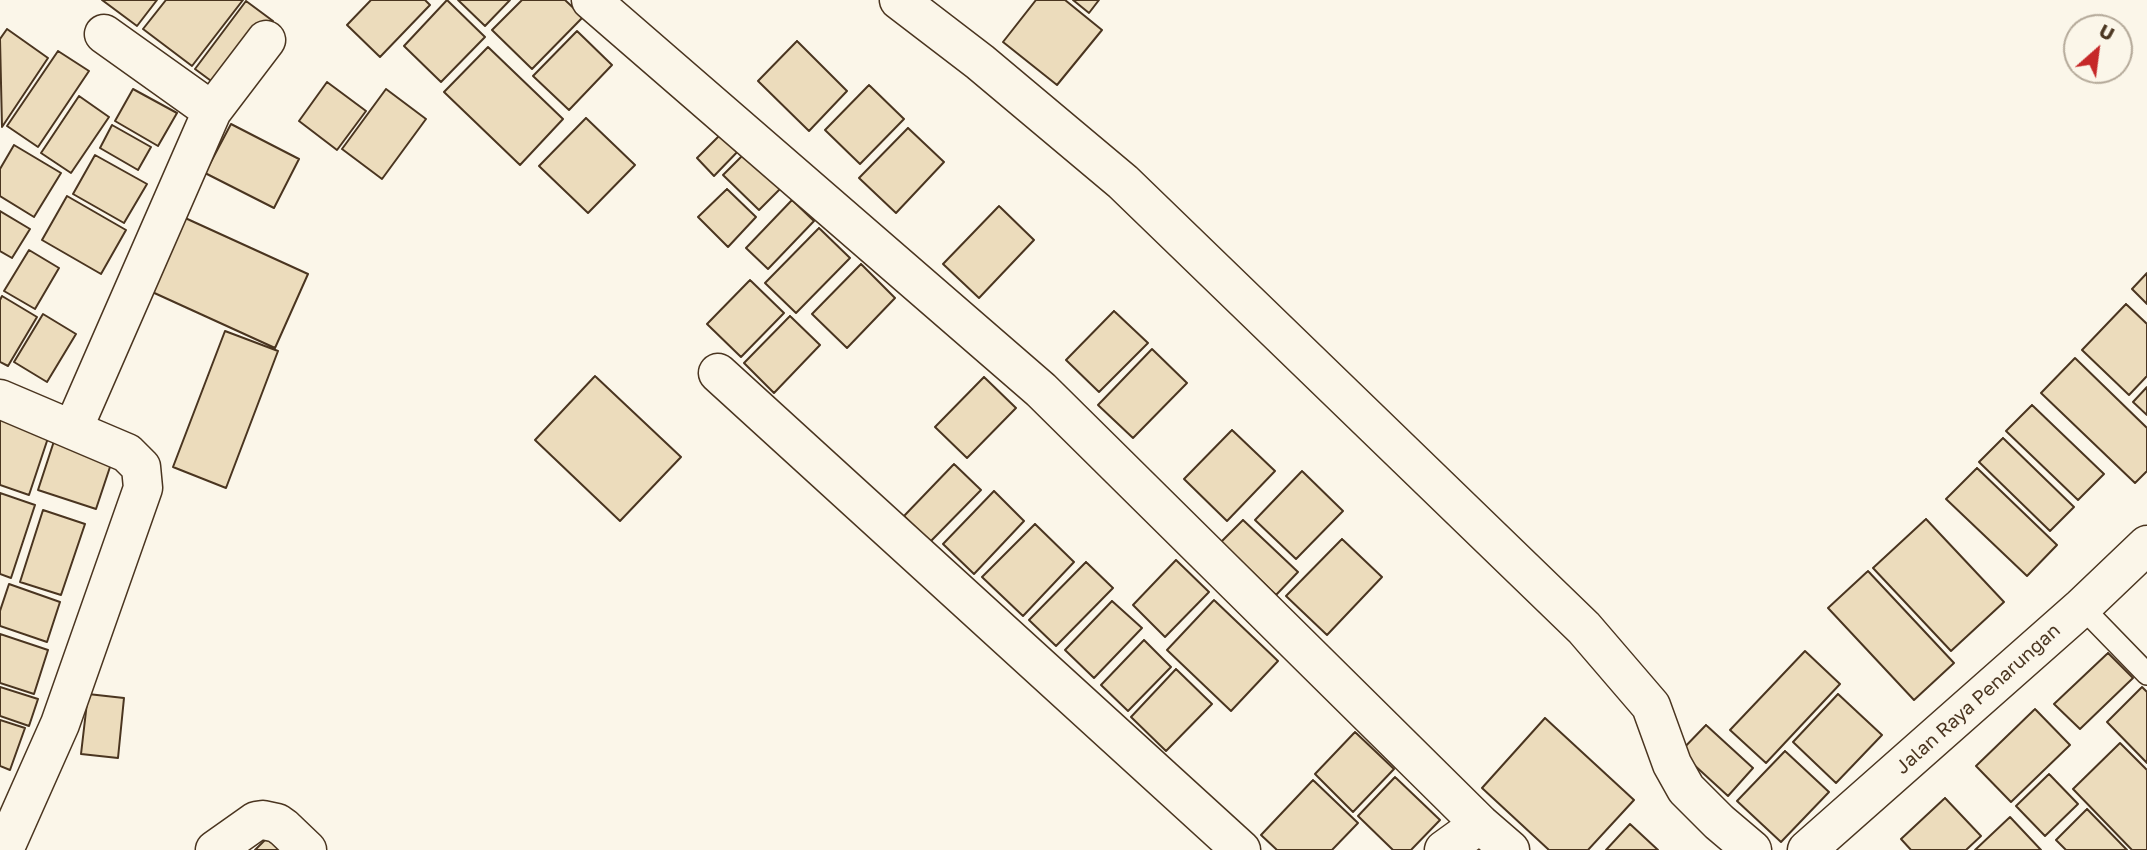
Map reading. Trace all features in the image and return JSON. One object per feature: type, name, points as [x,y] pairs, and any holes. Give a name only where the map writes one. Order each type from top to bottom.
[{"type":"street","points":[[591,0],[1041,390],[1480,824],[1510,850]]},
{"type":"street","points":[[899,0],[980,62],[1123,182],[1584,628],[1651,706],[1672,764],[1686,789],[1752,850]]},
{"type":"street","points":[[104,34],[212,111]]},
{"type":"street","points":[[72,429],[212,111],[265,40]]},
{"type":"street","points":[[718,373],[1241,850]]},
{"type":"street","points":[[0,399],[127,453],[141,467],[143,488],[60,724],[4,850]]},
{"type":"street","name":"Jalan Raya Penarungan","points":[[1807,850],[2082,607],[2147,545]]},
{"type":"street","points":[[215,850],[256,821],[263,820],[277,823],[307,850]]},
{"type":"street","points":[[1444,850],[1480,824]]},
{"type":"lane","points":[[2082,607],[2147,674]]},
{"type":"building","points":[[102,0],[157,0],[137,26]]},
{"type":"building","points":[[166,0],[243,0],[192,66],[143,29]]},
{"type":"building","points":[[371,0],[425,0],[430,5],[380,57],[347,25]]},
{"type":"building","points":[[447,0],[485,37],[441,82],[404,46]]},
{"type":"building","points":[[458,0],[510,0],[485,26]]},
{"type":"building","points":[[522,0],[565,0],[583,17],[532,69],[492,30]]},
{"type":"building","points":[[1036,0],[1065,0],[1102,30],[1057,85],[1003,42]]},
{"type":"building","points":[[1073,0],[1099,0],[1089,13]]},
{"type":"building","points":[[246,1],[273,21],[222,89],[195,69]]},
{"type":"building","points":[[7,29],[48,58],[2,127],[0,39]]},
{"type":"building","points":[[577,31],[612,65],[569,110],[533,76]]},
{"type":"building","points":[[797,41],[847,91],[809,131],[758,81]]},
{"type":"building","points":[[488,47],[563,119],[520,165],[444,92]]},
{"type":"building","points":[[58,51],[89,71],[38,147],[7,126]]},
{"type":"building","points":[[327,82],[366,111],[337,150],[299,121]]},
{"type":"building","points":[[869,85],[904,119],[860,164],[825,130]]},
{"type":"building","points":[[133,89],[177,113],[158,146],[115,121]]},
{"type":"building","points":[[386,89],[426,119],[382,179],[342,149]]},
{"type":"building","points":[[79,96],[109,117],[71,173],[41,153]]},
{"type":"building","points":[[586,118],[635,165],[588,213],[539,166]]},
{"type":"building","points":[[231,124],[299,159],[274,208],[205,173]]},
{"type":"building","points":[[112,125],[151,147],[138,170],[100,148]]},
{"type":"building","points":[[908,128],[944,162],[896,213],[859,178]]},
{"type":"building","points":[[725,130],[742,147],[714,176],[697,158]]},
{"type":"building","points":[[14,145],[61,173],[34,217],[0,196],[0,169]]},
{"type":"building","points":[[747,151],[783,186],[759,210],[723,175]]},
{"type":"building","points":[[95,155],[147,184],[124,223],[73,194]]},
{"type":"building","points":[[727,189],[756,217],[728,247],[698,217]]},
{"type":"building","points":[[67,196],[126,230],[101,274],[42,240]]},
{"type":"building","points":[[792,200],[814,221],[768,269],[746,248]]},
{"type":"building","points":[[999,206],[1034,240],[979,298],[943,264]]},
{"type":"building","points":[[0,211],[30,229],[12,258],[0,251]]},
{"type":"building","points":[[172,212],[308,274],[275,348],[139,286]]},
{"type":"building","points":[[819,228],[850,258],[796,313],[765,283]]},
{"type":"building","points":[[29,250],[59,268],[35,309],[4,291]]},
{"type":"building","points":[[861,264],[895,298],[847,348],[812,314]]},
{"type":"building","points":[[2147,273],[2147,304],[2132,289]]},
{"type":"building","points":[[750,280],[784,313],[741,357],[707,324]]},
{"type":"building","points":[[2,296],[37,317],[8,366],[0,362]]},
{"type":"building","points":[[2126,304],[2147,324],[2147,376],[2129,395],[2082,350]]},
{"type":"building","points":[[1114,311],[1148,343],[1099,392],[1066,360]]},
{"type":"building","points":[[43,314],[76,334],[47,382],[14,362]]},
{"type":"building","points":[[790,316],[820,345],[774,393],[744,363]]},
{"type":"building","points":[[225,331],[278,351],[226,488],[173,467]]},
{"type":"building","points":[[1152,349],[1187,383],[1133,438],[1098,405]]},
{"type":"building","points":[[2075,358],[2147,428],[2147,471],[2135,483],[2041,393]]},
{"type":"building","points":[[595,376],[681,457],[620,521],[535,440]]},
{"type":"building","points":[[984,377],[1016,408],[967,458],[935,427]]},
{"type":"building","points":[[2147,387],[2147,415],[2133,402]]},
{"type":"building","points":[[2032,405],[2104,474],[2078,500],[2006,431]]},
{"type":"building","points":[[0,418],[50,432],[29,495],[0,485]]},
{"type":"building","points":[[1232,430],[1275,471],[1227,521],[1184,479]]},
{"type":"building","points":[[56,435],[114,455],[96,509],[38,490]]},
{"type":"building","points":[[2003,438],[2074,507],[2050,531],[1979,462]]},
{"type":"building","points":[[954,464],[981,490],[930,542],[904,516]]},
{"type":"building","points":[[1977,468],[2057,545],[2027,576],[1946,499]]},
{"type":"building","points":[[1302,471],[1343,511],[1296,559],[1255,520]]},
{"type":"building","points":[[994,491],[1024,521],[974,574],[943,544]]},
{"type":"building","points":[[0,493],[35,505],[11,578],[0,574]]},
{"type":"building","points":[[43,510],[85,524],[61,595],[20,582]]},
{"type":"building","points":[[1926,519],[2004,602],[1951,651],[1873,568]]},
{"type":"building","points":[[1243,520],[1298,572],[1276,595],[1221,542]]},
{"type":"building","points":[[1035,524],[1074,562],[1023,616],[982,577]]},
{"type":"building","points":[[1342,539],[1382,577],[1327,635],[1286,596]]},
{"type":"building","points":[[1176,560],[1209,592],[1165,637],[1133,605]]},
{"type":"building","points":[[1086,562],[1113,588],[1056,646],[1029,620]]},
{"type":"building","points":[[1868,571],[1954,663],[1914,700],[1828,608]]},
{"type":"building","points":[[9,584],[60,602],[47,642],[0,626],[0,611]]},
{"type":"building","points":[[1214,600],[1278,661],[1231,711],[1167,650]]},
{"type":"building","points":[[1112,601],[1142,628],[1094,678],[1065,650]]},
{"type":"building","points":[[0,634],[48,650],[34,694],[0,683]]},
{"type":"building","points":[[1144,640],[1171,667],[1128,711],[1101,685]]},
{"type":"building","points":[[1805,651],[1840,684],[1766,763],[1730,730]]},
{"type":"building","points":[[2108,653],[2133,678],[2080,729],[2054,704]]},
{"type":"building","points":[[1176,669],[1212,704],[1166,751],[1131,717]]},
{"type":"building","points":[[0,687],[38,699],[29,726],[0,716]]},
{"type":"building","points":[[2142,687],[2147,692],[2147,763],[2107,722]]},
{"type":"building","points":[[88,694],[124,698],[118,758],[81,754]]},
{"type":"building","points":[[1838,694],[1882,735],[1836,783],[1793,742]]},
{"type":"building","points":[[2035,709],[2070,745],[2011,802],[1976,766]]},
{"type":"building","points":[[1545,718],[1634,800],[1588,850],[1549,850],[1482,788]]},
{"type":"building","points":[[0,720],[25,728],[10,770],[0,766]]},
{"type":"building","points":[[1706,725],[1753,768],[1728,796],[1680,752]]},
{"type":"building","points":[[1355,732],[1394,769],[1353,812],[1315,774]]},
{"type":"building","points":[[2120,743],[2147,770],[2147,850],[2132,850],[2073,789]]},
{"type":"building","points":[[1785,751],[1829,792],[1781,842],[1737,801]]},
{"type":"building","points":[[2049,774],[2078,804],[2045,836],[2016,806]]},
{"type":"building","points":[[1395,777],[1440,820],[1411,850],[1393,850],[1358,816]]},
{"type":"building","points":[[1313,780],[1358,823],[1332,850],[1277,850],[1261,835]]},
{"type":"building","points":[[1945,798],[1981,836],[1966,850],[1911,850],[1901,839]]},
{"type":"building","points":[[2087,809],[2127,850],[2066,850],[2056,840]]},
{"type":"building","points":[[2010,817],[2041,850],[1975,850]]},
{"type":"building","points":[[1630,824],[1658,850],[1606,850]]},
{"type":"building","points":[[269,836],[284,850],[255,850]]}]
